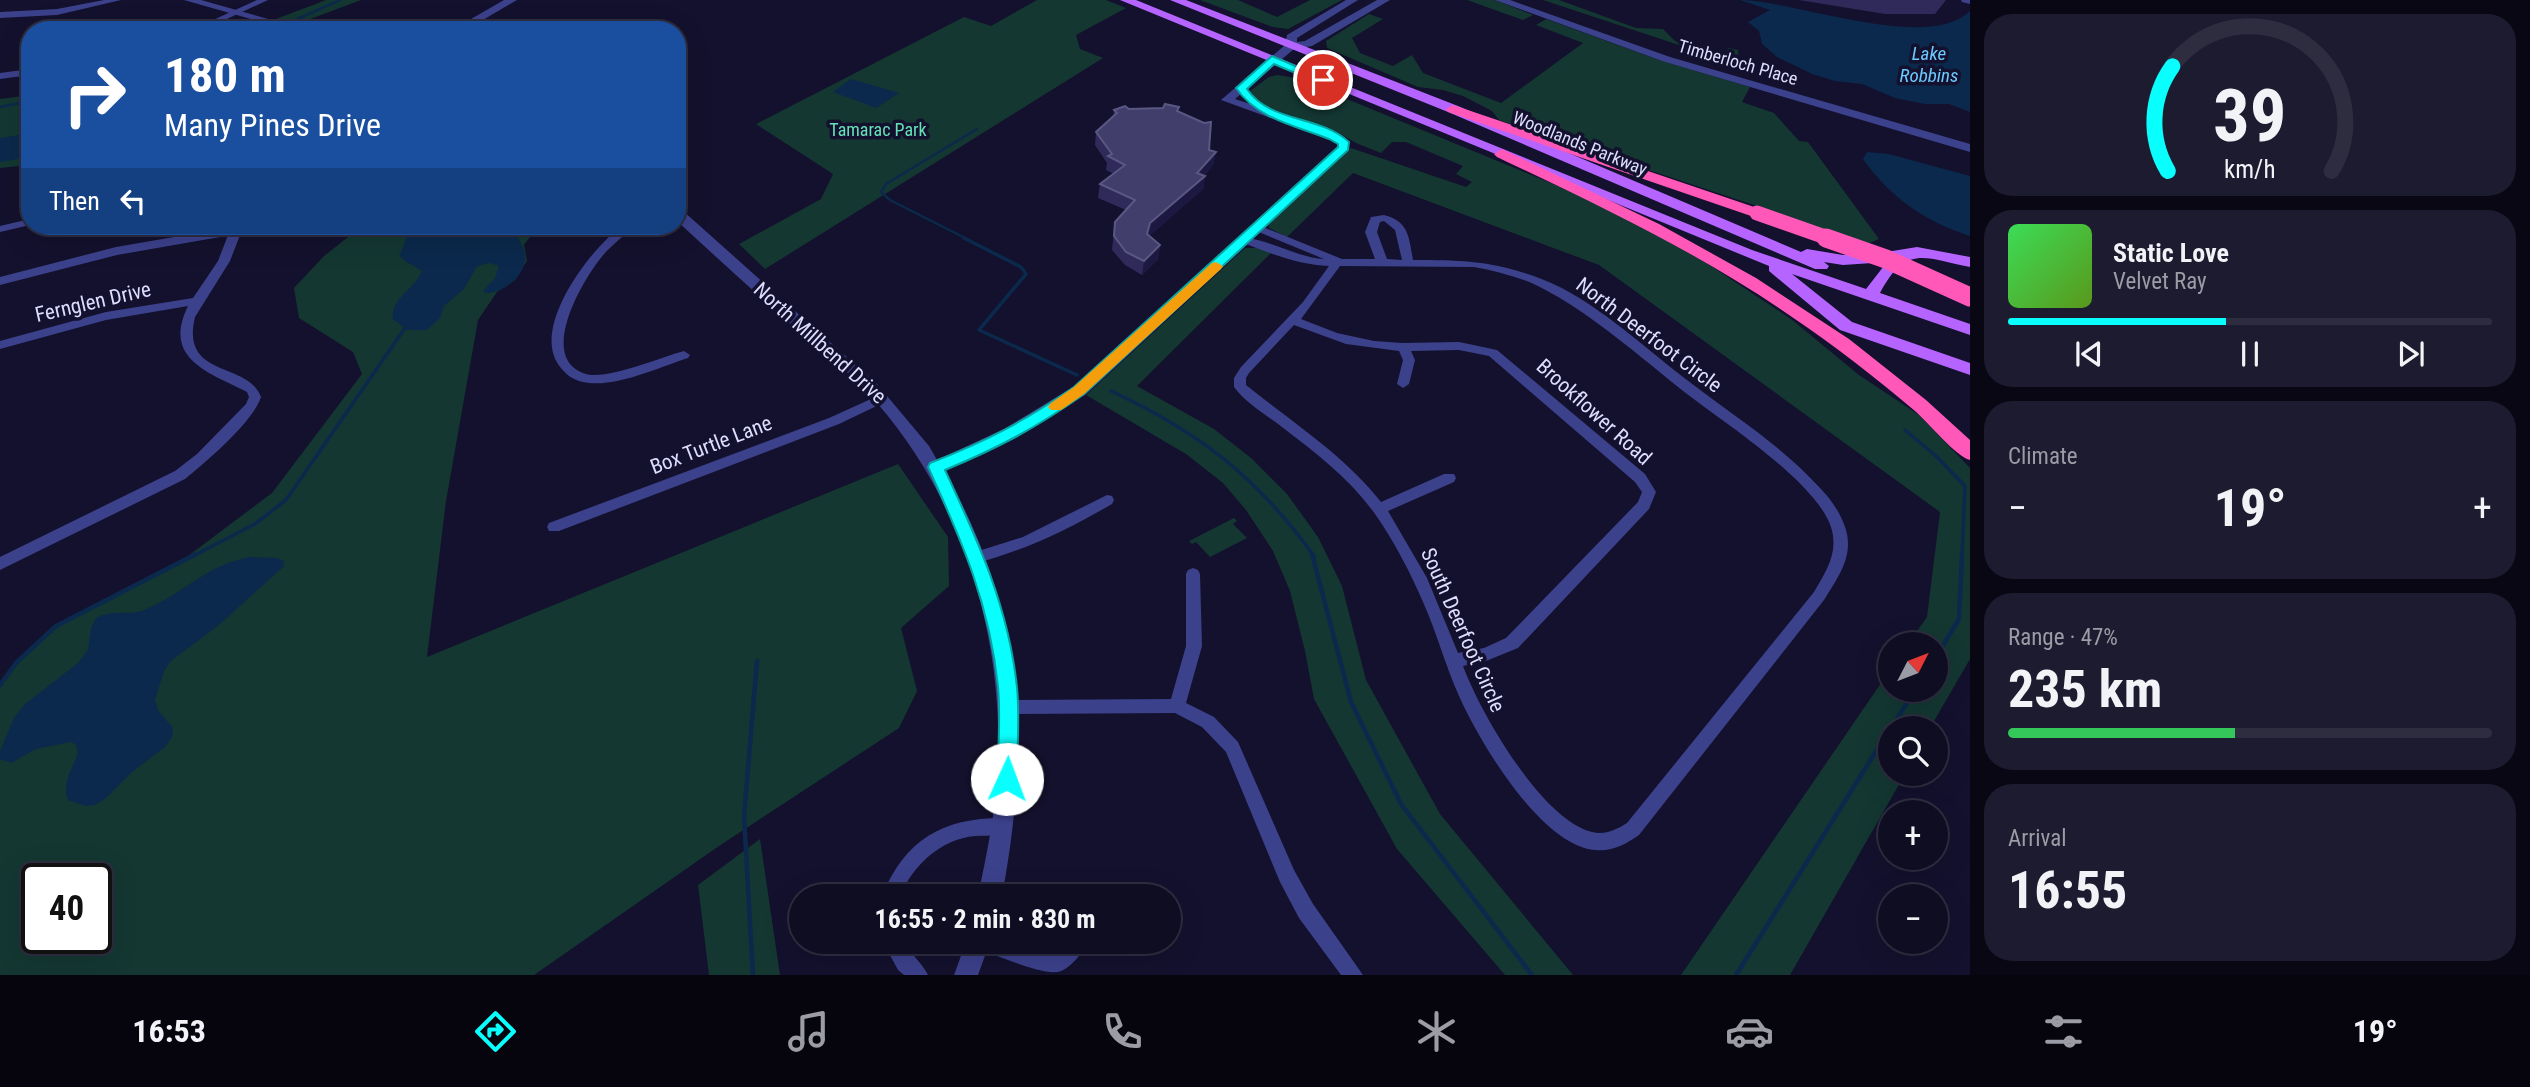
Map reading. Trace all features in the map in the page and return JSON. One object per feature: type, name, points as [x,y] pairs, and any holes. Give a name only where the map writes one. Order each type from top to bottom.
[{"type":"highway","points":[[1453,109],[1875,255],[1970,297]]},
{"type":"highway","points":[[1502,154],[1660,229],[1801,312],[1909,396],[1970,453]]},
{"type":"main road","name":"Woodlands Parkway","points":[[1126,0],[1192,27],[1282,53]]},
{"type":"main road","name":"Woodlands Parkway","points":[[1175,0],[1234,23],[1282,53],[1502,154],[1747,253],[1873,290]]},
{"type":"main road","points":[[1234,23],[1267,31],[1300,31]]},
{"type":"main road","points":[[1318,38],[1317,44],[1323,51],[1356,71]]},
{"type":"main road","points":[[1282,53],[1356,71]]},
{"type":"main road","name":"Woodlands Parkway","points":[[1356,71],[1453,109],[1775,245],[1873,290]]},
{"type":"main road","points":[[1775,245],[1843,260],[1929,253],[1970,262]]},
{"type":"main road","points":[[1747,253],[1805,290],[1846,326],[1970,369]]},
{"type":"main road","points":[[1873,290],[1901,256]]},
{"type":"main road","points":[[1846,326],[1836,304],[1848,296],[1873,290],[1894,292],[1970,319]]},
{"type":"main road","points":[[1873,290],[1970,330]]},
{"type":"street","points":[[0,15],[57,12],[117,0]]},
{"type":"street","points":[[189,0],[268,21]]},
{"type":"street","points":[[218,21],[264,0]]},
{"type":"street","points":[[475,21],[509,4],[527,0]]},
{"type":"street","points":[[936,467],[994,444],[1079,391],[1345,145],[1333,136],[1227,100],[1282,53],[1291,37],[1353,0]]},
{"type":"street","points":[[1282,53],[1308,44],[1385,0]]},
{"type":"street","name":"Timberloch Place","points":[[1500,0],[1970,137]]},
{"type":"street","name":"Timberloch Place","points":[[1526,0],[1666,59],[1970,148]]},
{"type":"street","points":[[485,21],[509,4]]},
{"type":"street","points":[[0,76],[21,73]]},
{"type":"street","points":[[1241,88],[1262,110]]},
{"type":"street","points":[[1382,262],[1371,232],[1375,219],[1383,217],[1398,223],[1408,261]]},
{"type":"street","name":"North Millbend Drive","points":[[686,221],[882,398],[936,467],[977,557],[1001,642],[1008,707],[1007,779],[992,884]]},
{"type":"street","points":[[0,229],[21,224]]},
{"type":"street","name":"North Deerfoot Circle","points":[[1258,228],[1338,261]]},
{"type":"street","points":[[0,281],[106,253],[208,235]]},
{"type":"street","points":[[0,564],[180,475],[202,458],[252,406],[255,397],[252,389],[205,364],[192,352],[188,341],[188,327],[196,301],[225,259],[234,235]]},
{"type":"street","points":[[618,235],[606,245],[579,282],[560,323],[558,355],[571,373],[587,378],[604,377],[684,355]]},
{"type":"street","name":"North Deerfoot Circle","points":[[1245,240],[1317,262],[1452,262],[1498,268],[1542,284],[1584,307],[1762,445]]},
{"type":"street","name":"South Deerfoot Circle","points":[[1338,261],[1320,290],[1245,370],[1240,378],[1240,387],[1316,444],[1379,509],[1432,605],[1452,661],[1474,710],[1532,800],[1566,829],[1591,840],[1613,841],[1633,829],[1819,596],[1835,570],[1840,555],[1840,537],[1835,519],[1810,484],[1762,445]]},
{"type":"street","name":"Fernglen Drive","points":[[0,345],[84,321],[196,301]]},
{"type":"street","name":"Brookflower Road","points":[[1293,320],[1346,340],[1403,347],[1474,346],[1493,353],[1640,478],[1649,492],[1644,505],[1512,643],[1486,654],[1452,661]]},
{"type":"street","points":[[1403,347],[1409,360],[1403,384]]},
{"type":"street","name":"Box Turtle Lane","points":[[554,527],[834,421],[882,398]]},
{"type":"street","points":[[1379,509],[1449,478]]},
{"type":"street","points":[[977,557],[1013,549],[1046,535],[1107,500]]},
{"type":"street","points":[[1177,706],[1194,646],[1193,574]]},
{"type":"street","points":[[1008,707],[1177,706],[1208,722],[1232,747],[1287,877],[1306,911],[1353,975]]},
{"type":"street","points":[[895,884],[911,861],[950,834],[969,828],[1002,827]]},
{"type":"street","points":[[900,954],[918,975]]},
{"type":"street","points":[[966,975],[974,954]]},
{"type":"street","points":[[1022,954],[1057,962],[1066,954]]},
{"type":"green space","points":[[326,0],[361,0],[305,21],[276,19]]},
{"type":"green space","name":"Tamarac Park","points":[[1037,0],[1106,0],[1126,8],[1076,35],[1080,49],[1103,58],[765,269],[739,244],[821,199],[833,174],[756,124],[964,17],[991,26]]},
{"type":"green space","points":[[1200,0],[1238,0],[1277,17],[1310,0],[1342,0],[1288,29],[1273,27]]},
{"type":"green space","points":[[1467,0],[1495,0],[1533,15],[1523,20]]},
{"type":"green space","points":[[1543,0],[1559,0],[1636,28],[1663,29],[1675,41],[1725,55],[1728,48],[1738,50],[1739,60],[1715,57]]},
{"type":"green space","points":[[1369,14],[1383,19],[1352,38],[1360,53],[1393,66],[1412,55],[1423,73],[1501,103],[1583,43],[1536,25],[1546,19],[1656,59],[1750,87],[1742,102],[1774,113],[1799,141],[1808,142],[1879,239],[1865,245],[1775,212],[1499,120],[1492,111],[1463,96],[1418,87],[1327,48],[1326,41]]},
{"type":"green space","points":[[1277,75],[1296,78],[1580,195],[1625,217],[1708,264],[1791,319],[1859,375],[1919,415],[1970,468],[1970,659],[1948,697],[1948,632],[1916,632],[1927,617],[1940,512],[1599,265],[1353,173],[1287,237],[1269,228],[1269,223],[1351,148],[1466,187],[1472,182],[1456,174],[1463,166],[1406,142],[1392,142],[1381,153],[1339,133],[1260,104],[1252,98],[1250,91],[1269,77]]},
{"type":"green space","points":[[21,96],[21,166],[0,168],[0,99]]},
{"type":"green space","points":[[351,235],[531,235],[524,245],[527,261],[515,280],[497,292],[478,320],[446,501],[427,657],[898,464],[948,537],[949,586],[901,628],[917,691],[899,728],[719,846],[534,975],[0,975],[0,685],[16,663],[56,626],[176,565],[272,493],[362,374],[353,352],[299,318],[294,288],[324,256]]},
{"type":"green space","points":[[1245,248],[1260,248],[1271,253],[1137,386],[1214,429],[1251,458],[1287,494],[1318,537],[1342,586],[1366,680],[1440,814],[1573,975],[1505,975],[1397,849],[1314,699],[1290,591],[1273,551],[1246,510],[1223,483],[1186,454],[1086,395]]},
{"type":"green space","points":[[1234,518],[1237,521],[1233,524],[1247,538],[1210,557],[1196,542],[1192,544],[1189,541]]},
{"type":"green space","points":[[1878,688],[1878,702],[1945,702],[1937,716],[1878,716],[1878,786],[1898,786],[1890,800],[1878,800],[1878,821],[1790,975],[1681,975]]},
{"type":"green space","points":[[760,839],[780,975],[709,975],[698,885]]},
{"type":"water","name":"Lake Robbins","points":[[1740,0],[1892,26],[1924,27],[1950,23],[1970,11],[1970,112],[1949,104],[1925,104],[1895,98],[1862,84],[1835,81],[1812,74],[1777,57],[1762,44],[1759,31],[1748,22],[1770,10]]},
{"type":"water","points":[[851,79],[899,93],[876,108],[833,92]]},
{"type":"water","points":[[21,134],[21,158],[0,162],[0,138]]},
{"type":"water","points":[[1867,152],[1889,154],[1970,176],[1970,236],[1923,215],[1897,197],[1863,159]]},
{"type":"water","points":[[408,235],[516,235],[525,252],[522,271],[512,283],[498,291],[484,293],[495,278],[499,266],[490,263],[477,266],[464,289],[444,306],[440,318],[427,330],[407,330],[393,319],[395,306],[422,271],[399,255]]},
{"type":"water","points":[[250,557],[277,558],[284,561],[283,567],[219,625],[172,660],[164,671],[155,700],[158,710],[172,727],[173,735],[165,747],[132,772],[105,799],[95,805],[85,806],[68,800],[67,781],[78,752],[75,744],[70,742],[36,749],[11,763],[0,759],[0,751],[14,718],[25,704],[78,663],[88,650],[91,628],[96,618],[144,610],[220,566]]},
{"type":"building","points":[[1165,104],[1179,107],[1177,111],[1204,123],[1211,122],[1209,150],[1216,152],[1197,173],[1205,176],[1150,223],[1147,234],[1160,245],[1144,261],[1126,252],[1114,236],[1115,222],[1135,200],[1100,184],[1125,165],[1108,156],[1112,154],[1096,132],[1117,113],[1114,110],[1125,106],[1129,109],[1163,108]]},
{"type":"waterway","points":[[293,21],[340,0]]},
{"type":"waterway","points":[[0,107],[21,103]]},
{"type":"waterway","points":[[967,239],[890,200],[881,192],[886,184],[977,129]]},
{"type":"waterway","points":[[964,238],[1021,267],[1026,274],[979,330],[1077,375]]},
{"type":"waterway","points":[[193,556],[255,524],[286,500],[407,325]]},
{"type":"waterway","points":[[1111,391],[1172,423],[1224,459],[1271,503],[1314,556]]},
{"type":"waterway","points":[[1905,430],[1936,456],[1965,486],[1962,556]]},
{"type":"waterway","points":[[0,685],[16,663],[56,626],[196,554]]},
{"type":"waterway","points":[[1312,554],[1351,702],[1401,804],[1532,975]]},
{"type":"waterway","points":[[1948,637],[1959,619],[1962,554]]},
{"type":"waterway","points":[[753,975],[744,816],[757,661]]},
{"type":"waterway","points":[[1899,716],[1907,702]]},
{"type":"waterway","points":[[1736,975],[1878,748]]},
{"type":"slow traffic","points":[[1056,407],[1079,391],[1216,266]]},
{"type":"route","points":[[1007,779],[1008,689],[996,616],[977,557],[936,467],[994,444],[1032,423],[1079,391],[1343,148],[1343,142],[1333,136],[1262,110],[1241,88],[1272,60],[1323,80]]}]
